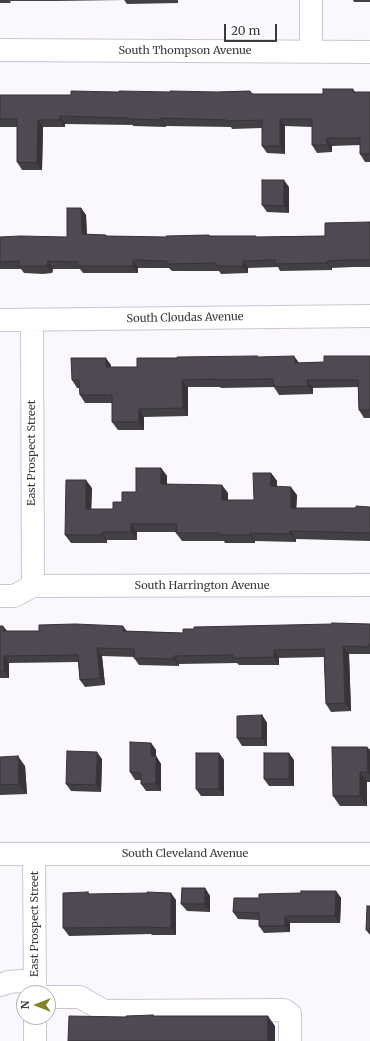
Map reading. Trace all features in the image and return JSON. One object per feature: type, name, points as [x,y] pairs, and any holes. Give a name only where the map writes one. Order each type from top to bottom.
[{"type":"street","points":[[311,0],[311,52]]},
{"type":"street","name":"South Thompson Avenue","points":[[0,50],[370,52]]},
{"type":"street","name":"South Cloudas Avenue","points":[[0,320],[370,316]]},
{"type":"street","name":"East Prospect Street","points":[[32,320],[33,586]]},
{"type":"street","name":"South Harrington Avenue","points":[[33,586],[370,585]]},
{"type":"street","points":[[0,596],[14,596],[33,586]]},
{"type":"street","name":"South Cleveland Avenue","points":[[0,854],[370,854]]},
{"type":"street","name":"East Prospect Street","points":[[34,854],[35,985]]},
{"type":"street","points":[[0,985],[9,982],[17,985]]},
{"type":"street","points":[[0,993],[10,996],[16,995]]},
{"type":"street","points":[[56,994],[80,997],[104,1011],[284,1010],[290,1014],[290,1041]]},
{"type":"street","points":[[35,1025],[35,1041]]},
{"type":"building","points":[[323,89],[353,89],[353,92],[370,92],[370,154],[360,154],[360,138],[327,138],[327,145],[312,145],[312,119],[280,119],[280,146],[262,146],[262,120],[227,121],[161,118],[161,120],[60,116],[60,120],[38,120],[37,163],[17,162],[17,119],[0,119],[0,95],[71,95],[71,91],[250,91],[251,94],[323,94]]},
{"type":"building","points":[[262,180],[284,180],[284,206],[262,205]]},
{"type":"building","points":[[67,208],[81,208],[82,234],[106,236],[325,236],[325,223],[370,222],[370,260],[275,264],[275,260],[243,261],[243,266],[216,266],[216,263],[167,264],[167,261],[133,260],[133,266],[78,266],[78,262],[48,261],[47,266],[19,266],[19,261],[0,262],[0,237],[67,237]]},
{"type":"building","points":[[294,356],[295,363],[324,362],[324,356],[370,356],[370,410],[359,410],[358,380],[307,380],[308,386],[274,387],[273,379],[182,380],[183,408],[139,409],[139,422],[112,422],[112,395],[80,395],[79,380],[72,380],[71,358],[106,358],[106,367],[137,367],[137,358]]},
{"type":"building","points":[[136,468],[161,468],[161,484],[222,485],[222,500],[254,500],[253,473],[271,473],[271,486],[291,487],[291,508],[370,507],[370,533],[290,531],[290,534],[250,533],[250,535],[219,535],[219,533],[176,533],[177,524],[131,524],[131,532],[102,532],[102,535],[65,535],[66,480],[86,480],[86,509],[113,509],[113,502],[122,502],[122,492],[136,492]]},
{"type":"building","points":[[332,623],[370,624],[370,645],[368,645],[368,647],[343,646],[345,703],[326,704],[324,649],[274,650],[274,657],[233,658],[233,655],[174,656],[173,659],[134,658],[134,649],[97,648],[100,678],[80,680],[78,655],[4,656],[4,671],[0,671],[0,626],[3,626],[3,631],[39,631],[39,625],[75,624],[123,626],[123,631],[183,633],[183,629],[194,629],[194,627]]},
{"type":"building","points":[[262,715],[262,738],[237,738],[237,716]]},
{"type":"building","points":[[130,742],[151,743],[151,756],[156,756],[156,784],[141,784],[141,773],[130,772]]},
{"type":"building","points":[[332,747],[367,747],[368,772],[360,772],[360,796],[333,796]]},
{"type":"building","points":[[67,751],[97,752],[96,785],[66,784]]},
{"type":"building","points":[[196,753],[219,753],[219,789],[196,789]]},
{"type":"building","points":[[264,753],[289,753],[289,779],[264,779]]},
{"type":"building","points":[[18,756],[19,784],[0,785],[0,757]]},
{"type":"building","points":[[182,888],[205,888],[205,904],[181,904]]},
{"type":"building","points":[[301,891],[336,891],[335,916],[285,916],[285,926],[259,926],[259,913],[233,912],[234,898],[259,898],[259,894],[301,893]]},
{"type":"building","points":[[88,892],[88,894],[147,892],[171,893],[171,928],[63,928],[63,893]]},
{"type":"building","points":[[367,906],[370,906],[370,930],[366,930]]},
{"type":"building","points":[[153,1015],[268,1016],[268,1041],[68,1041],[69,1016],[126,1017]]}]
